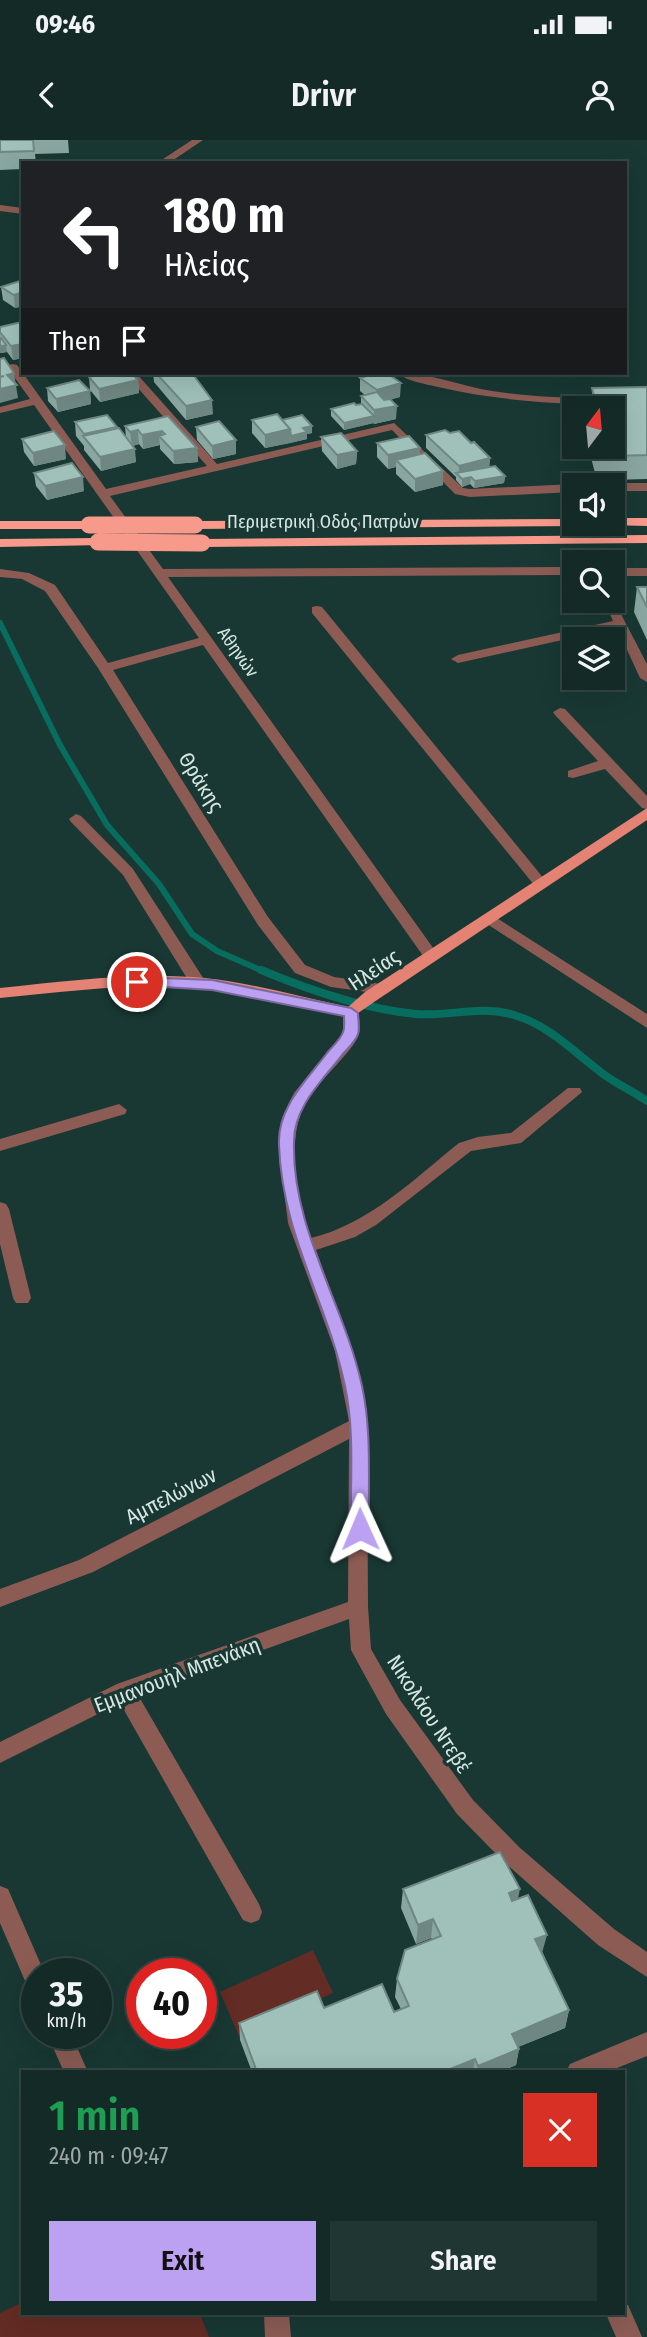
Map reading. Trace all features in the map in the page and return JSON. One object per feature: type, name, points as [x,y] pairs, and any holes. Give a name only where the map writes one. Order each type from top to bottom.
[{"type":"highway","points":[[625,522],[647,522]]},
{"type":"highway","name":"Περιμετρική Οδός Πατρών","points":[[0,525],[562,523]]},
{"type":"highway","name":"Περιμετρική Οδός Πατρών","points":[[0,543],[647,539]]},
{"type":"main road","name":"Ηλείας","points":[[0,993],[137,982],[199,984],[353,1010],[647,813]]},
{"type":"street","points":[[165,161],[198,140]]},
{"type":"street","points":[[0,208],[21,211]]},
{"type":"street","name":"Αθηνών","points":[[0,370],[13,367],[431,956]]},
{"type":"street","points":[[409,375],[433,383],[498,396],[535,400],[647,402]]},
{"type":"street","points":[[133,376],[215,468]]},
{"type":"street","points":[[0,410],[37,401]]},
{"type":"street","points":[[102,494],[394,426],[459,491],[470,493],[562,489]]},
{"type":"street","points":[[625,487],[647,487]]},
{"type":"street","points":[[160,573],[562,572]]},
{"type":"street","points":[[625,572],[647,572]]},
{"type":"street","name":"Θράκης","points":[[0,573],[25,576],[50,588],[105,668],[263,922],[298,967],[312,976],[377,992]]},
{"type":"street","points":[[317,610],[540,883]]},
{"type":"street","points":[[616,613],[647,678]]},
{"type":"street","points":[[458,659],[620,623]]},
{"type":"street","points":[[105,668],[206,640]]},
{"type":"street","points":[[560,712],[647,805]]},
{"type":"street","points":[[573,774],[608,763]]},
{"type":"street","points":[[76,820],[128,872],[199,984]]},
{"type":"street","points":[[489,918],[647,1022]]},
{"type":"street","name":"Νικολάου Ντεβέ","points":[[353,1010],[351,1034],[300,1097],[288,1123],[286,1142],[289,1179],[304,1245],[344,1351],[354,1386],[358,1425],[358,1607],[361,1650],[393,1707],[465,1807],[511,1854],[606,1937],[647,1966]]},
{"type":"street","points":[[304,1245],[320,1244],[358,1229],[465,1147],[515,1139],[574,1092]]},
{"type":"street","points":[[0,1145],[119,1110]]},
{"type":"street","points":[[0,1209],[22,1297]]},
{"type":"street","name":"Αμπελώνων","points":[[0,1598],[86,1566],[358,1425]]},
{"type":"street","name":"Εμμανουήλ Μπενάκη","points":[[0,1753],[124,1691],[358,1607]]},
{"type":"street","points":[[124,1691],[251,1912]]},
{"type":"street","points":[[0,1897],[27,1958]]},
{"type":"street","points":[[583,2070],[647,2044]]},
{"type":"street","points":[[66,2049],[75,2070]]},
{"type":"street","points":[[277,2315],[278,2337]]},
{"type":"street","points":[[619,2315],[629,2337]]},
{"type":"shaded area","points":[[313,1950],[333,1993],[239,2036],[220,1992]]},
{"type":"shaded area","points":[[21,2303],[21,2315],[200,2315],[209,2337],[0,2337],[0,2313]]},
{"type":"building","points":[[0,140],[33,140],[34,151],[0,152]]},
{"type":"building","points":[[21,281],[21,293],[14,295],[1,287]]},
{"type":"building","points":[[21,322],[21,344],[11,346],[0,332],[0,327]]},
{"type":"building","points":[[4,358],[14,373],[7,375],[17,385],[0,389],[0,359]]},
{"type":"building","points":[[133,375],[138,380],[99,389],[89,377]]},
{"type":"building","points":[[158,375],[193,375],[212,400],[186,406]]},
{"type":"building","points":[[390,375],[401,383],[377,390],[360,378]]},
{"type":"building","points":[[79,380],[90,391],[56,399],[47,388]]},
{"type":"building","points":[[647,387],[647,455],[625,456],[625,396],[594,396],[592,388]]},
{"type":"building","points":[[377,392],[384,400],[390,399],[397,406],[374,410],[361,396]]},
{"type":"building","points":[[354,403],[362,404],[374,416],[344,423],[331,409]]},
{"type":"building","points":[[277,414],[290,429],[265,435],[252,420]]},
{"type":"building","points":[[107,415],[117,427],[84,434],[75,422]]},
{"type":"building","points":[[302,415],[312,426],[303,428],[307,432],[291,436],[290,429],[282,420]]},
{"type":"building","points":[[168,416],[197,448],[173,451],[159,436],[165,434],[162,431],[142,435],[138,430],[130,432],[125,426]]},
{"type":"building","points":[[219,421],[236,440],[212,446],[196,427]]},
{"type":"building","points":[[119,428],[135,449],[100,457],[83,436]]},
{"type":"building","points":[[445,430],[450,433],[459,431],[490,458],[459,466],[426,435]]},
{"type":"building","points":[[54,431],[65,445],[33,453],[22,439]]},
{"type":"building","points":[[341,433],[357,451],[337,455],[321,437]]},
{"type":"building","points":[[409,436],[420,448],[388,455],[377,443]]},
{"type":"building","points":[[425,453],[443,471],[415,479],[396,460]]},
{"type":"building","points":[[72,463],[83,477],[45,486],[34,473]]},
{"type":"building","points":[[495,466],[505,476],[475,481],[471,477],[462,479],[456,473]]},
{"type":"building","points":[[637,587],[647,587],[647,607]]},
{"type":"building","points":[[500,1852],[520,1889],[509,1893],[512,1901],[528,1895],[547,1935],[535,1939],[569,2010],[512,2034],[519,2049],[478,2066],[475,2059],[448,2070],[256,2070],[239,2023],[317,1991],[324,2008],[382,1984],[394,2012],[409,2006],[397,1979],[405,1950],[441,1936],[433,1919],[418,1925],[403,1889]]},
{"type":"waterway","points":[[0,623],[60,745],[107,825],[159,884],[192,934],[217,951],[265,972]]},
{"type":"waterway","points":[[261,970],[337,998],[376,1008],[416,1014],[492,1011],[517,1016],[553,1034],[606,1076],[647,1101]]},
{"type":"route","points":[[137,982],[188,982],[227,987],[351,1013],[351,1034],[300,1097],[288,1123],[286,1142],[297,1223],[344,1351],[354,1386],[358,1412],[360,1529]]}]
